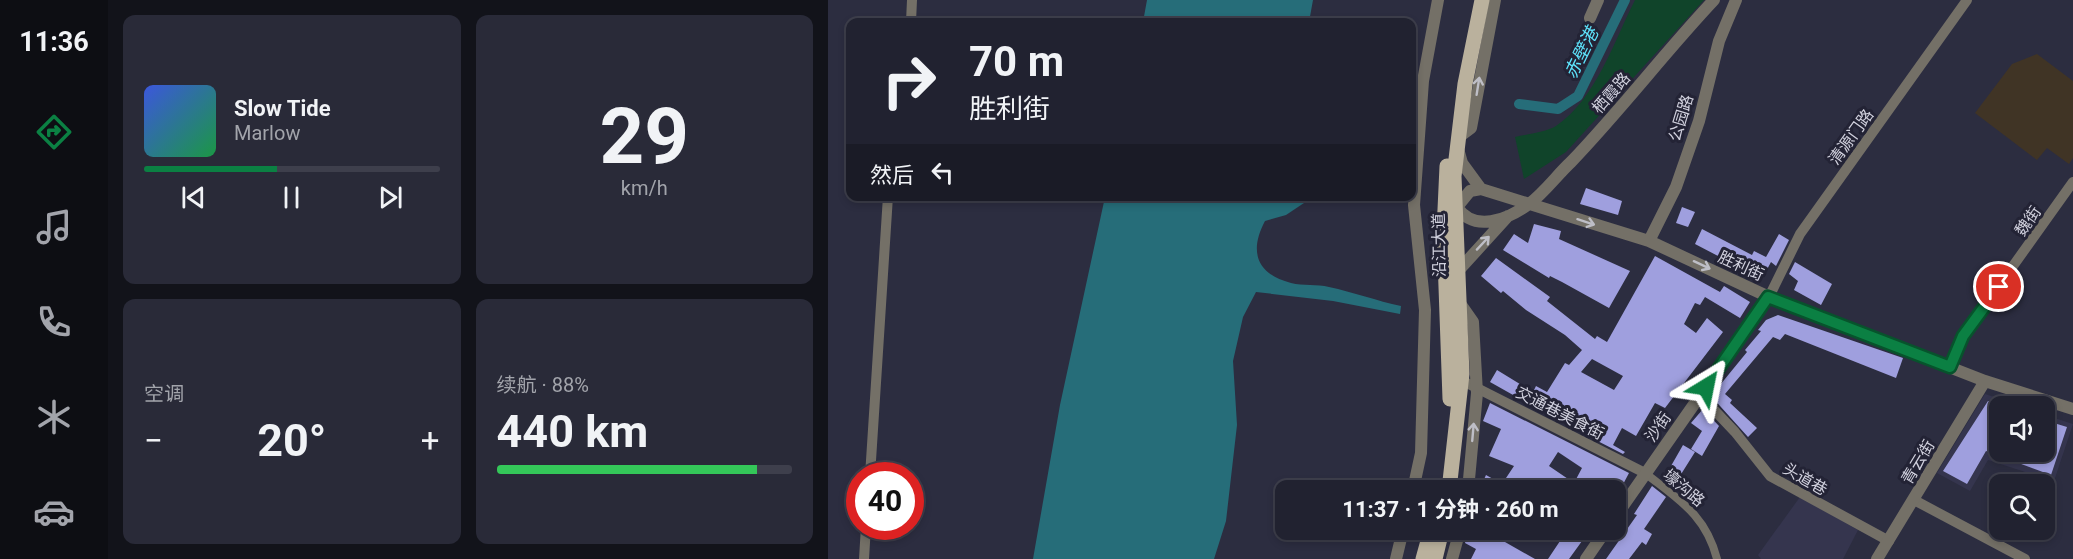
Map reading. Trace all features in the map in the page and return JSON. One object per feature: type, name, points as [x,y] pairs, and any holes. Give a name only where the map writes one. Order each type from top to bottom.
[{"type":"main road","name":"沿江大道","points":[[1441,480],[1447,445],[1451,381],[1444,188],[1456,92],[1473,0]]},
{"type":"main road","name":"沿江大道","points":[[1450,480],[1461,380],[1457,207],[1454,176],[1465,84],[1482,0]]},
{"type":"main road","points":[[1423,559],[1428,540]]},
{"type":"main road","points":[[1435,559],[1440,540]]},
{"type":"street","points":[[911,18],[912,0]]},
{"type":"street","points":[[1416,177],[1423,81],[1438,0]]},
{"type":"street","points":[[1457,207],[1470,191],[1481,189],[1462,163],[1458,141],[1471,128],[1495,0]]},
{"type":"street","points":[[1590,18],[1598,0]]},
{"type":"street","name":"栖霞路","points":[[1508,216],[1530,204],[1598,134],[1714,0]]},
{"type":"street","name":"公园路","points":[[1649,241],[1676,187],[1699,122],[1719,41],[1736,0]]},
{"type":"street","name":"清源门路","points":[[1768,297],[1800,234],[1967,0]]},
{"type":"street","name":"魏街","points":[[1950,367],[1963,336],[2073,182]]},
{"type":"street","points":[[1444,188],[1457,207],[1472,222],[1488,222],[1508,216]]},
{"type":"street","name":"胜利街","points":[[1481,189],[1649,241],[1768,297],[1985,381],[2073,409]]},
{"type":"street","points":[[871,462],[888,201]]},
{"type":"street","points":[[1414,201],[1425,310],[1421,453],[1415,480]]},
{"type":"street","points":[[1458,271],[1508,216]]},
{"type":"street","name":"沙街","points":[[1626,501],[1768,297]]},
{"type":"street","points":[[1459,302],[1473,322],[1477,388],[1469,480]]},
{"type":"street","name":"交通巷美食街","points":[[1461,380],[1645,473]]},
{"type":"street","name":"青云街","points":[[1877,559],[1985,381]]},
{"type":"street","name":"头道巷","points":[[1700,395],[1735,432],[1770,476],[1889,541]]},
{"type":"street","name":"壕沟路","points":[[1645,473],[1696,513],[1713,541],[1717,559]]},
{"type":"street","points":[[1914,500],[2025,559]]},
{"type":"street","points":[[864,559],[865,540]]},
{"type":"street","points":[[1396,559],[1401,540]]},
{"type":"street","points":[[1452,559],[1457,540]]},
{"type":"street","points":[[1586,559],[1599,540]]},
{"type":"shaded area","points":[[1147,0],[1313,0],[1310,18],[1144,18]]},
{"type":"shaded area","points":[[1635,0],[1704,0],[1566,152],[1524,179],[1515,137],[1552,128],[1570,115],[1603,68]]},
{"type":"shaded area","points":[[2037,54],[2073,81],[2073,158],[2069,164],[2047,148],[2037,160],[1975,113],[2012,64]]},
{"type":"shaded area","points":[[1104,201],[1307,201],[1286,215],[1265,221],[1257,242],[1259,260],[1263,267],[1270,274],[1291,283],[1329,287],[1401,306],[1400,314],[1333,301],[1256,292],[1243,317],[1233,361],[1237,425],[1226,521],[1214,559],[1033,559],[1060,405]]},
{"type":"shaded area","points":[[1985,394],[1991,396],[1989,396],[1989,460],[1970,491],[1937,473]]},
{"type":"shaded area","points":[[2055,418],[2073,424],[2055,478],[2055,474],[2032,474],[1994,462],[2055,462]]},
{"type":"shaded area","points":[[1800,497],[1858,530],[1843,559],[1761,559],[1758,555]]},
{"type":"building","points":[[1586,188],[1622,201],[1618,215],[1580,204]]},
{"type":"building","points":[[1682,207],[1695,212],[1688,227],[1676,223]]},
{"type":"building","points":[[1534,224],[1561,231],[1559,239],[1630,271],[1609,308],[1550,276],[1549,278],[1503,250],[1514,234],[1528,243]]},
{"type":"building","points":[[1702,229],[1752,255],[1754,251],[1766,257],[1779,234],[1789,240],[1776,266],[1771,262],[1763,277],[1743,264],[1741,268],[1695,244]]},
{"type":"building","points":[[1655,256],[1720,292],[1724,286],[1750,302],[1740,318],[1705,297],[1700,305],[1695,303],[1684,324],[1696,333],[1707,318],[1723,332],[1665,408],[1655,403],[1636,436],[1622,428],[1613,445],[1625,452],[1623,454],[1582,433],[1587,424],[1561,409],[1556,419],[1490,382],[1497,370],[1533,392],[1536,386],[1547,392],[1565,363],[1569,365],[1582,350],[1565,335],[1526,310],[1503,291],[1501,293],[1481,276],[1496,258],[1550,297],[1547,301],[1595,339],[1597,336],[1607,342]],"holes":[[[1592,359],[1623,376],[1614,390],[1581,372]]]},
{"type":"building","points":[[1795,262],[1832,284],[1821,305],[1794,290],[1798,281],[1789,274]]},
{"type":"building","points":[[1778,315],[1903,358],[1896,378],[1785,334],[1780,340],[1773,337],[1725,394],[1732,400],[1730,403],[1757,428],[1748,437],[1711,396],[1747,352],[1745,350],[1761,331],[1758,330],[1766,320]]},
{"type":"building","points":[[1989,401],[1989,452],[1986,451],[1967,484],[1943,471]]},
{"type":"building","points":[[1490,403],[1629,473],[1625,480],[1576,480],[1582,468],[1558,452],[1549,466],[1570,480],[1505,480],[1514,466],[1489,456],[1501,429],[1483,421]]},
{"type":"building","points":[[1703,409],[1719,426],[1702,456],[1691,449],[1702,431],[1691,423]]},
{"type":"building","points":[[2055,423],[2067,427],[2051,474],[2016,462],[2055,462]]},
{"type":"building","points":[[1683,445],[1695,452],[1673,487],[1663,480]]},
{"type":"building","points":[[1486,475],[1495,480],[1484,480]]},
{"type":"building","points":[[1652,486],[1666,497],[1644,529],[1652,534],[1646,545],[1642,542],[1629,559],[1606,559],[1619,540],[1626,540],[1626,531],[1637,515],[1634,514]]},
{"type":"building","points":[[1466,540],[1502,540],[1535,559],[1471,559],[1476,549],[1465,543]]},
{"type":"building","points":[[1583,540],[1569,559],[1548,559],[1560,541]]},
{"type":"waterway","name":"赤壁港","points":[[1519,104],[1558,109],[1578,96],[1625,0]]},
{"type":"route","points":[[1706,387],[1768,297],[1950,367],[1963,336],[1999,287]]}]
